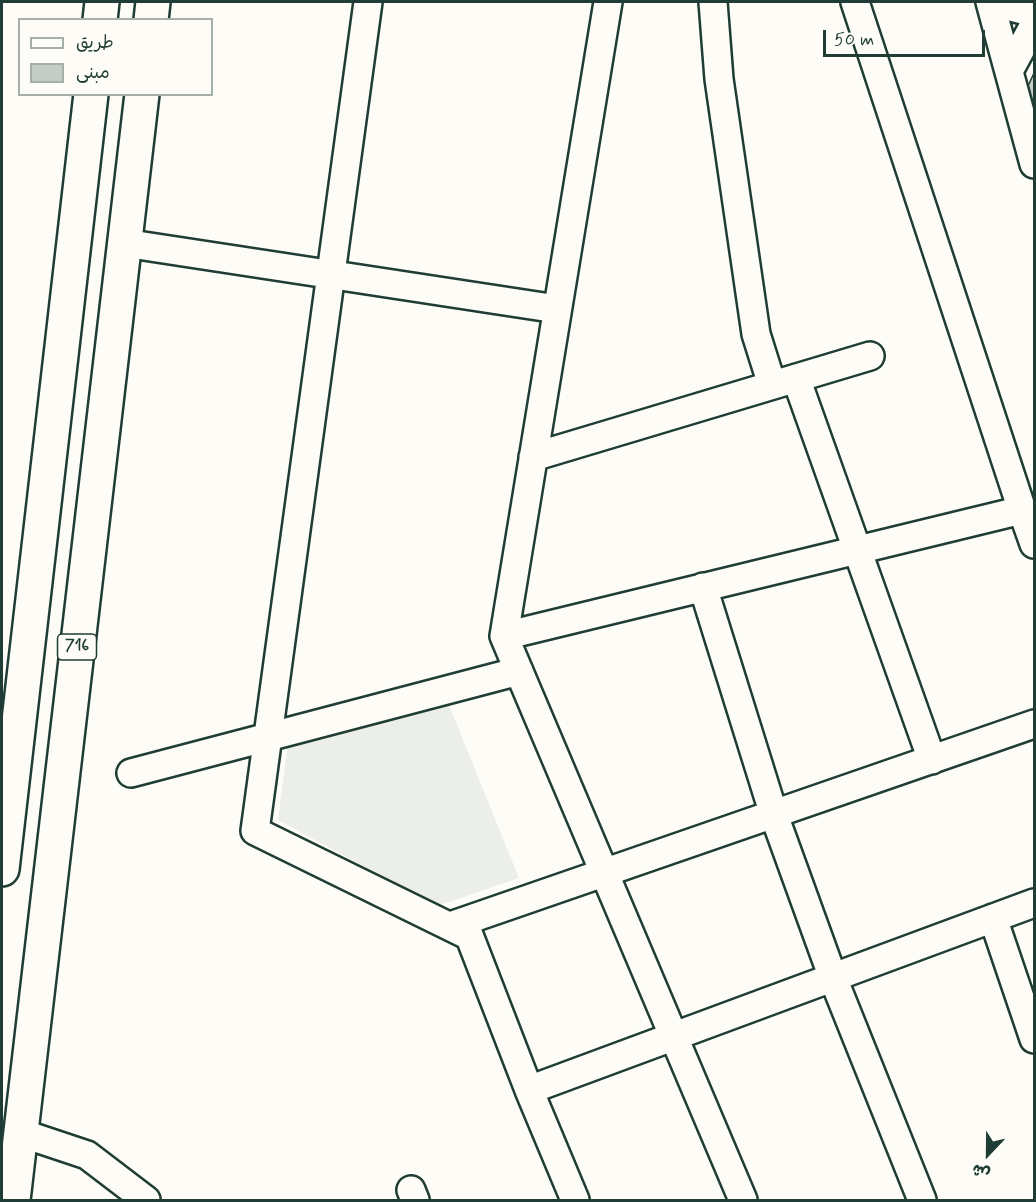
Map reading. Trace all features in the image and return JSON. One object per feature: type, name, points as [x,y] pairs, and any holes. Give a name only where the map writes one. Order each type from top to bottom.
[{"type":"main road","points":[[100,18],[102,2]]},
{"type":"main road","points":[[151,18],[153,2]]},
{"type":"main road","points":[[2,869],[91,96]]},
{"type":"main road","name":"716","points":[[13,1200],[142,96]]},
{"type":"street","points":[[368,2],[255,831],[461,928],[574,1200]]},
{"type":"street","points":[[608,2],[504,636],[743,1200]]},
{"type":"street","points":[[713,2],[719,79],[756,334],[784,382],[857,550],[932,760]]},
{"type":"street","points":[[855,2],[1035,544]]},
{"type":"street","points":[[1035,13],[990,2],[1035,164]]},
{"type":"street","points":[[1009,71],[1035,25]]},
{"type":"street","points":[[124,243],[557,309]]},
{"type":"street","points":[[533,457],[870,356]]},
{"type":"street","points":[[504,636],[1022,510]]},
{"type":"street","points":[[703,587],[774,815],[832,978],[922,1200]]},
{"type":"street","points":[[131,773],[519,672]]},
{"type":"street","points":[[461,928],[604,873],[1035,724]]},
{"type":"street","points":[[529,1090],[1035,903]]},
{"type":"street","points":[[993,918],[1035,1039]]},
{"type":"street","points":[[21,1133],[87,1155],[146,1200]]},
{"type":"shaded area","points":[[449,705],[519,878],[437,906],[278,820],[288,744]]},
{"type":"building","points":[[1034,73],[1034,108],[1028,86]]}]
